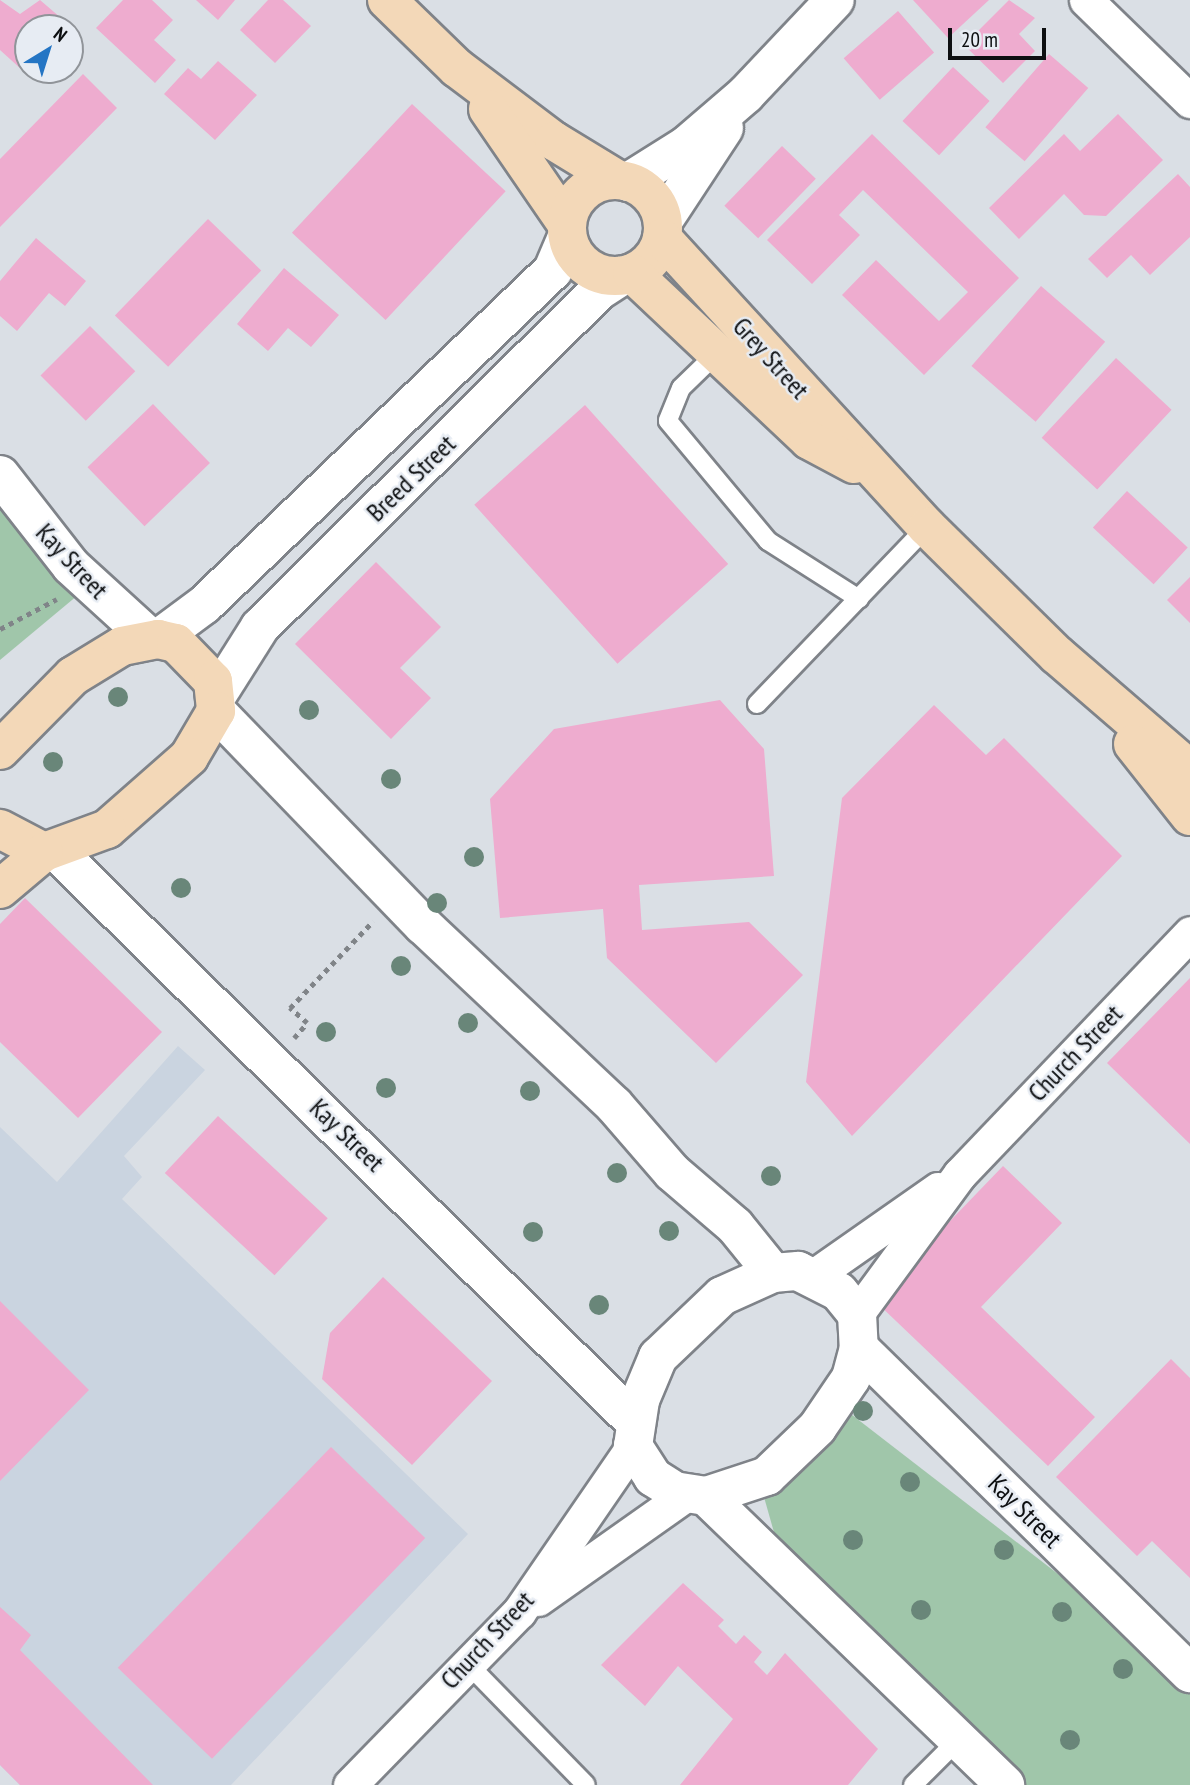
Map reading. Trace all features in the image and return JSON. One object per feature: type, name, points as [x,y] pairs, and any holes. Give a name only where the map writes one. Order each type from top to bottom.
[{"type":"main road","points":[[387,0],[457,68],[554,141],[657,204],[662,229],[646,265],[627,275],[598,273],[578,259],[567,230],[528,160],[457,68]]},
{"type":"main road","points":[[567,230],[590,186],[623,181]]},
{"type":"main road","name":"Grey Street","points":[[662,229],[880,478],[927,527],[1057,655],[1190,770]]},
{"type":"main road","name":"Grey Street","points":[[627,275],[809,440],[880,478]]},
{"type":"main road","points":[[0,750],[74,677],[122,646],[154,639],[193,654],[216,703],[168,782],[107,829],[50,852],[0,890]]},
{"type":"main road","name":"Grey Street","points":[[1057,655],[1190,816]]},
{"type":"main road","points":[[0,829],[50,852]]},
{"type":"street","points":[[623,181],[687,145],[746,94],[835,0]]},
{"type":"street","points":[[1086,0],[1190,101]]},
{"type":"street","points":[[662,229],[746,94]]},
{"type":"street","name":"Breed Street","points":[[154,639],[204,605],[553,270],[567,230]]},
{"type":"street","name":"Breed Street","points":[[216,703],[260,627],[597,292],[627,275]]},
{"type":"street","name":"Kay Street","points":[[0,475],[90,585],[154,639]]},
{"type":"street","points":[[216,703],[396,897],[614,1105],[773,1273]]},
{"type":"street","name":"Kay Street","points":[[50,852],[273,1063],[634,1434]]},
{"type":"street","name":"Church Street","points":[[858,1331],[960,1174],[1190,933]]},
{"type":"street","name":"Church Street","points":[[815,1275],[960,1174]]},
{"type":"street","points":[[519,1612],[697,1495],[767,1476],[817,1428],[851,1378],[858,1331],[815,1275],[773,1273],[722,1296],[672,1338],[658,1357],[634,1434],[653,1477],[697,1495],[1005,1785]]},
{"type":"street","name":"Kay Street","points":[[858,1331],[1190,1673]]},
{"type":"street","name":"Church Street","points":[[350,1785],[519,1612],[634,1434]]},
{"type":"lane","points":[[715,355],[681,388],[668,421],[768,541],[859,599]]},
{"type":"lane","points":[[757,705],[927,527]]},
{"type":"lane","points":[[467,1663],[586,1785]]},
{"type":"lane","points":[[913,1785],[958,1740]]},
{"type":"path","points":[[0,629],[90,585]]},
{"type":"path","points":[[273,1063],[307,1023],[290,1008],[396,897]]},
{"type":"shaded area","points":[[178,1046],[205,1070],[124,1156],[142,1177],[122,1199],[468,1534],[231,1785],[20,1785],[0,1765],[0,1127],[57,1182]]},
{"type":"green space","points":[[0,470],[90,585],[0,660]]},
{"type":"green space","points":[[834,1401],[1190,1676],[1190,1785],[1005,1785],[785,1571],[760,1483]]},
{"type":"building","points":[[0,0],[20,14],[14,14],[14,63],[0,50]]},
{"type":"building","points":[[40,0],[56,14],[20,14]]},
{"type":"building","points":[[123,0],[152,0],[173,20],[154,40],[176,60],[155,83],[96,28]]},
{"type":"building","points":[[196,0],[235,0],[218,20]]},
{"type":"building","points":[[268,0],[283,0],[311,26],[275,63],[240,30]]},
{"type":"building","points":[[913,0],[989,0],[948,38]]},
{"type":"building","points":[[1009,0],[1035,18],[1019,34],[1035,51],[1003,83],[964,45]]},
{"type":"building","points":[[898,11],[934,53],[880,100],[844,58]]},
{"type":"building","points":[[1049,54],[1088,88],[1025,161],[985,127]]},
{"type":"building","points":[[218,61],[257,95],[215,140],[164,94],[188,68],[201,79]]},
{"type":"building","points":[[953,67],[990,101],[939,155],[903,121]]},
{"type":"building","points":[[84,75],[117,108],[0,227],[0,159],[73,84],[84,84]]},
{"type":"building","points":[[412,104],[506,191],[386,320],[292,233]]},
{"type":"building","points":[[1118,114],[1163,160],[1106,216],[1084,215],[1064,194],[1019,239],[989,208],[1064,134],[1080,151]]},
{"type":"building","points":[[872,134],[1019,278],[924,375],[842,295],[876,260],[939,321],[968,292],[863,190],[839,215],[860,235],[812,284],[767,240]]},
{"type":"building","points":[[782,146],[816,179],[758,238],[724,206]]},
{"type":"building","points":[[1178,174],[1190,187],[1190,237],[1150,275],[1131,255],[1107,278],[1088,259]]},
{"type":"building","points":[[208,219],[261,270],[168,367],[115,315]]},
{"type":"building","points":[[36,238],[86,281],[65,306],[49,293],[17,331],[0,316],[0,281]]},
{"type":"building","points":[[284,268],[339,315],[311,347],[288,328],[268,351],[237,324]]},
{"type":"building","points":[[1041,286],[1105,342],[1036,422],[971,366]]},
{"type":"building","points":[[90,326],[135,371],[86,421],[41,375]]},
{"type":"building","points":[[1116,358],[1172,410],[1097,490],[1042,438]]},
{"type":"building","points":[[153,404],[210,463],[145,526],[88,467]]},
{"type":"building","points":[[585,405],[728,564],[617,664],[474,505]]},
{"type":"building","points":[[1127,491],[1188,548],[1154,584],[1093,528]]},
{"type":"building","points":[[376,562],[441,627],[400,668],[431,698],[391,739],[295,644]]},
{"type":"building","points":[[1190,577],[1190,623],[1167,600]]},
{"type":"building","points":[[720,700],[764,749],[774,876],[639,885],[642,930],[749,922],[803,975],[716,1063],[607,958],[603,909],[500,918],[490,799],[554,729]]},
{"type":"building","points":[[934,705],[986,755],[1004,738],[1122,856],[852,1136],[806,1082],[842,798]]},
{"type":"building","points":[[25,898],[162,1032],[78,1118],[0,1042],[0,924]]},
{"type":"building","points":[[1190,978],[1190,1144],[1107,1063]]},
{"type":"building","points":[[218,1116],[328,1218],[275,1275],[165,1173]]},
{"type":"building","points":[[1003,1166],[1062,1223],[981,1307],[1095,1417],[1048,1466],[874,1300]]},
{"type":"building","points":[[383,1277],[492,1381],[412,1465],[322,1379],[330,1333]]},
{"type":"building","points":[[0,1301],[89,1390],[0,1481]]},
{"type":"building","points":[[1171,1359],[1190,1378],[1190,1578],[1152,1541],[1137,1556],[1056,1477]]},
{"type":"building","points":[[331,1447],[425,1538],[212,1759],[118,1668]]},
{"type":"building","points":[[683,1583],[724,1620],[718,1626],[736,1644],[744,1635],[762,1652],[754,1662],[767,1675],[785,1653],[878,1749],[848,1785],[680,1785],[733,1719],[678,1666],[645,1706],[601,1665]]},
{"type":"building","points":[[0,1607],[31,1635],[20,1650],[153,1785],[20,1785],[0,1765]]}]
